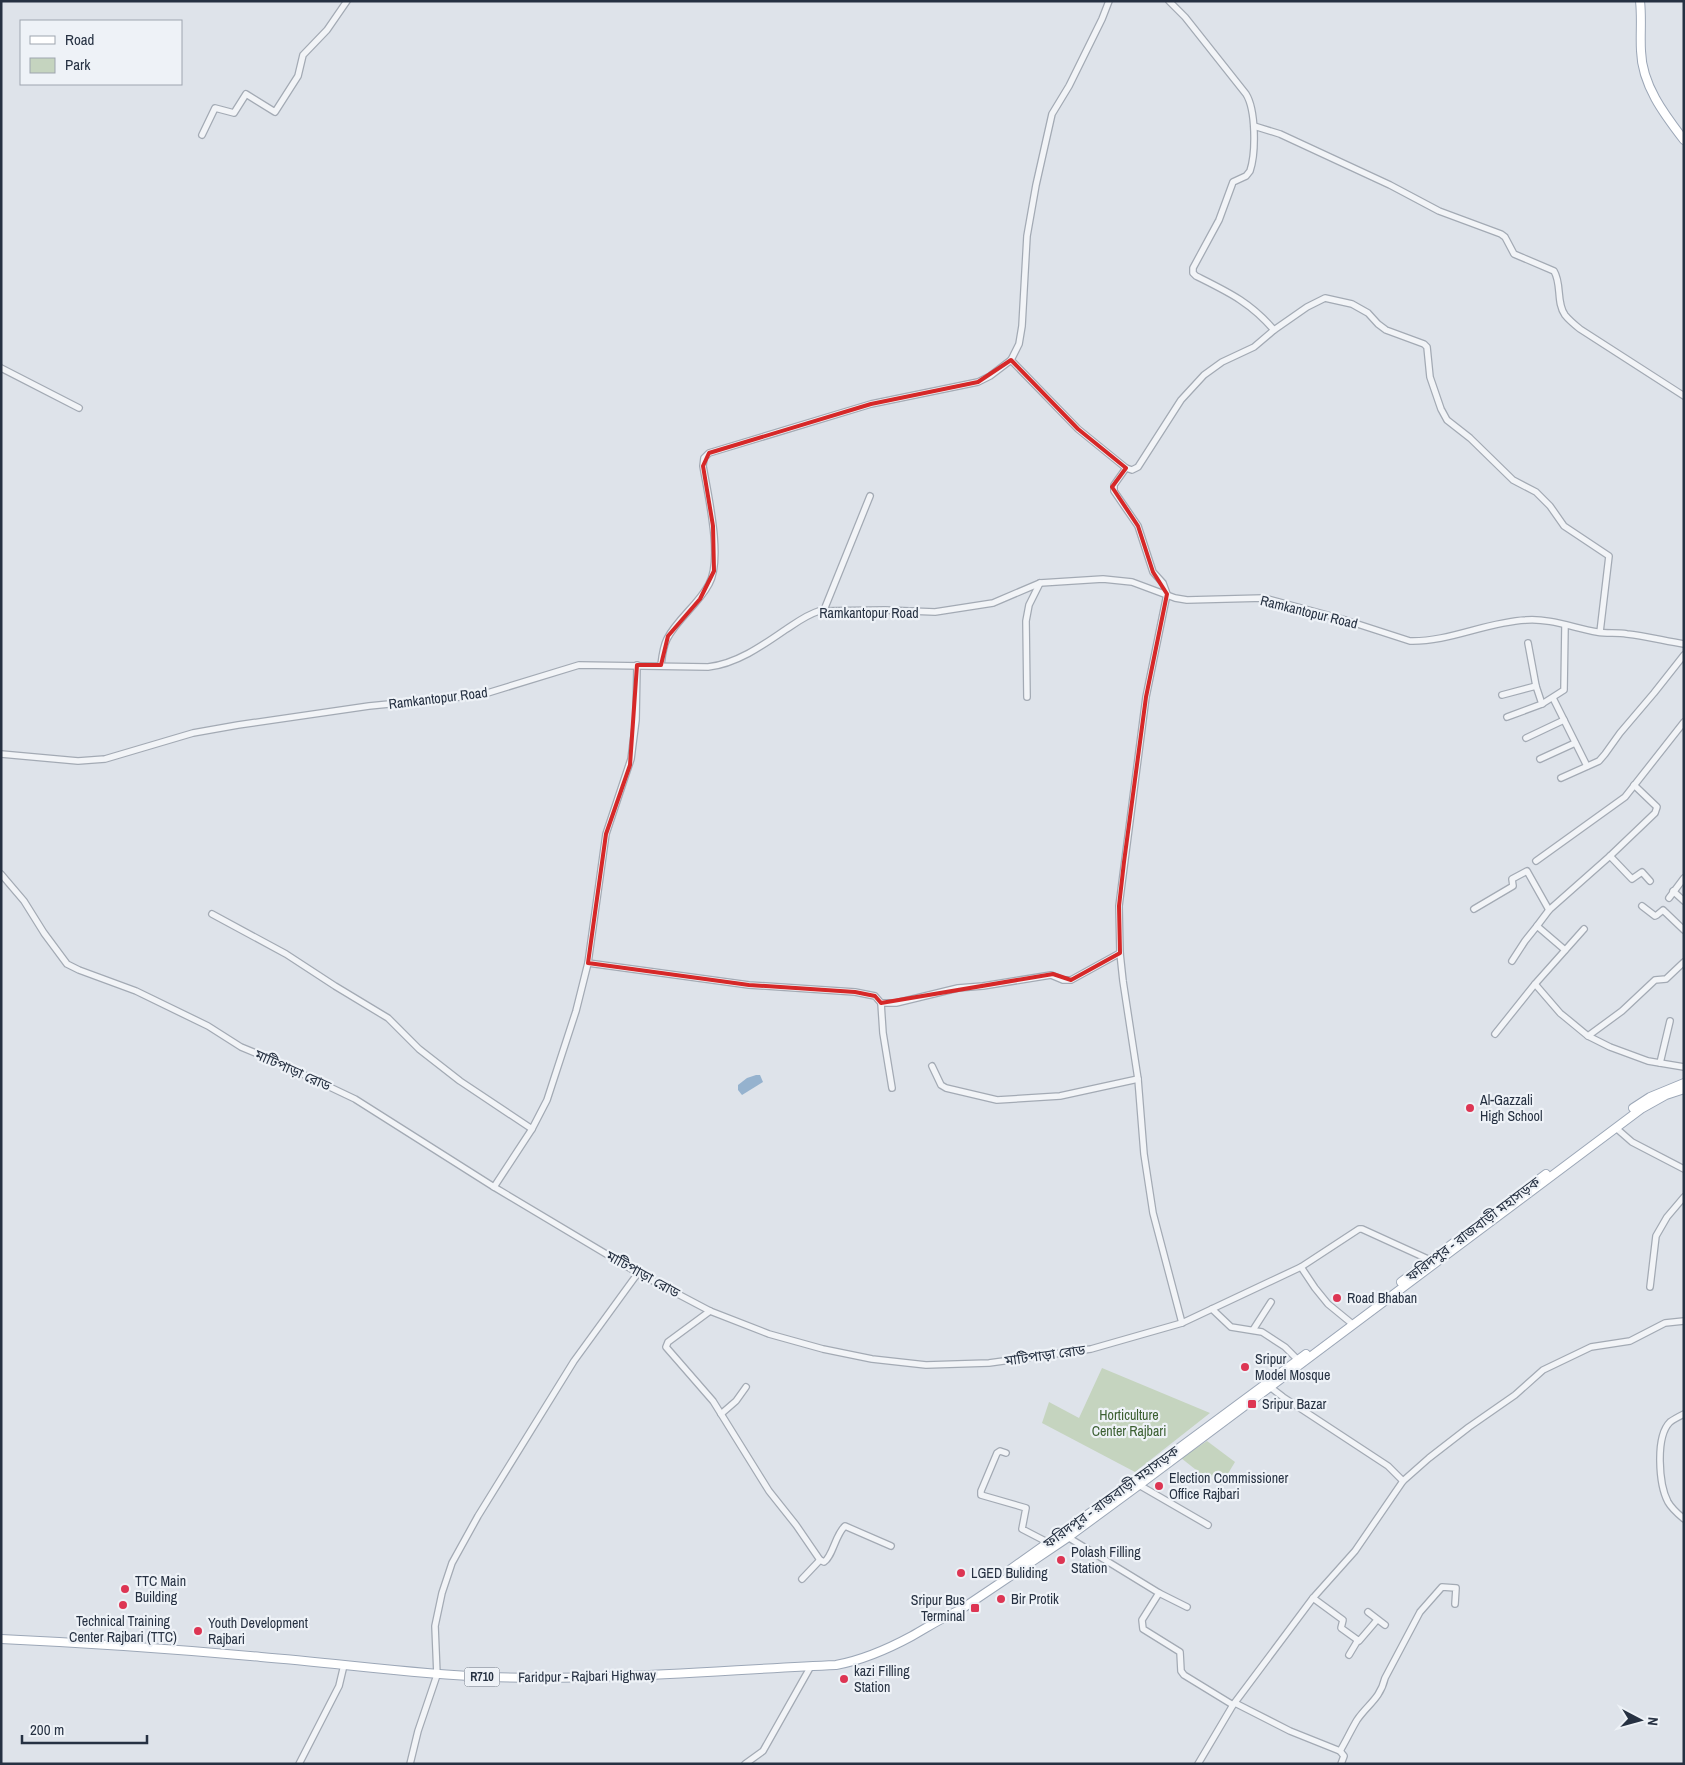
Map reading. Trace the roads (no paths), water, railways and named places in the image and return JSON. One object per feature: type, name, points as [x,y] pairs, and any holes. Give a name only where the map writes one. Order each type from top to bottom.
[{"type":"main road","points":[[1640,1],[1641,53],[1646,78],[1664,113],[1684,140]]},
{"type":"main road","name":"ফরিদপুর - রাজবাড়ী মহাসড়ক","points":[[952,1612],[960,1610],[1065,1535],[1635,1106],[1650,1097],[1684,1083]]},
{"type":"main road","name":"ফরিদপুর - রাজবাড়ী মহাসড়ক","points":[[952,1612],[1048,1543],[1065,1535],[1139,1485],[1616,1128],[1653,1102],[1684,1089]]},
{"type":"main road","name":"Faridpur - Rajbari Highway","points":[[1,1639],[252,1656],[437,1674],[490,1677],[654,1676],[836,1665],[862,1659],[912,1636],[952,1612]]},
{"type":"street","points":[[202,135],[214,108],[234,113],[246,94],[275,112],[298,76],[303,55],[327,30],[347,1]]},
{"type":"street","points":[[661,666],[663,649],[668,636],[700,599],[710,583],[714,572],[713,526],[703,466],[704,458],[709,453],[871,404],[978,382],[990,376],[1015,354],[1020,335],[1027,236],[1052,114],[1069,86],[1109,1]]},
{"type":"street","points":[[1169,1],[1185,17],[1246,94],[1249,99],[1254,126],[1250,171],[1246,176],[1233,182],[1219,220],[1193,268],[1193,272],[1196,276],[1233,294],[1259,313],[1274,330]]},
{"type":"street","points":[[1254,126],[1280,134],[1390,185],[1439,211],[1501,234],[1505,237],[1514,254],[1554,271],[1558,280],[1562,309],[1568,318],[1580,329],[1684,396]]},
{"type":"street","points":[[1010,360],[1078,429],[1126,468],[1132,470],[1138,467],[1181,400],[1204,375],[1222,362],[1254,347],[1274,330],[1307,307],[1325,298],[1352,304],[1368,313],[1386,330],[1424,344],[1427,347],[1430,377],[1441,409],[1447,420],[1470,438],[1512,480],[1536,492],[1550,506],[1564,526],[1609,556],[1600,632]]},
{"type":"street","points":[[1,368],[79,408]]},
{"type":"street","points":[[1126,468],[1114,484],[1114,491],[1138,526],[1153,572],[1163,584],[1167,594],[1146,697],[1124,862],[1119,906],[1120,953],[1138,1079],[1144,1154],[1153,1213],[1182,1323]]},
{"type":"street","points":[[824,610],[870,496]]},
{"type":"street","name":"Ramkantopur Road","points":[[1,754],[78,761],[105,759],[193,733],[238,725],[369,706],[481,695],[579,665],[719,665],[750,652],[810,614],[824,610],[940,612],[993,603],[1040,583],[1103,578],[1132,582],[1175,598],[1187,600],[1264,598],[1342,619],[1410,641],[1442,638],[1515,621],[1540,620],[1600,632],[1626,633],[1684,644]]},
{"type":"street","points":[[1027,697],[1026,620],[1029,605],[1040,583]]},
{"type":"street","points":[[1507,717],[1542,704],[1564,690],[1565,626]]},
{"type":"street","points":[[1528,643],[1536,686],[1542,704]]},
{"type":"street","points":[[1561,778],[1598,760],[1605,754],[1684,655]]},
{"type":"street","points":[[494,1186],[532,1129],[547,1100],[576,1011],[588,963],[606,834],[631,759],[636,720],[637,665]]},
{"type":"street","points":[[1502,694],[1536,686]]},
{"type":"street","points":[[1554,698],[1587,766]]},
{"type":"street","points":[[1526,738],[1564,720]]},
{"type":"street","points":[[1536,861],[1625,797],[1684,722]]},
{"type":"street","points":[[1540,759],[1575,743]]},
{"type":"street","points":[[1512,960],[1549,910],[1610,856],[1657,809],[1634,785]]},
{"type":"street","points":[[1610,856],[1632,878],[1642,872],[1650,881]]},
{"type":"street","points":[[1474,909],[1513,886],[1512,878],[1527,870],[1549,910]]},
{"type":"street","name":"মাটিপাড়া রোড","points":[[1,874],[24,901],[44,933],[67,964],[136,991],[208,1026],[241,1047],[355,1099],[638,1273],[710,1310],[769,1334],[823,1349],[872,1359],[926,1365],[989,1364],[1091,1349],[1182,1323],[1301,1267],[1359,1229],[1430,1260]]},
{"type":"street","points":[[1668,898],[1684,878]]},
{"type":"street","points":[[1673,891],[1684,901]]},
{"type":"street","points":[[1642,906],[1655,916],[1663,910],[1684,930]]},
{"type":"street","points":[[212,914],[286,954],[388,1018],[419,1049],[460,1081],[532,1129]]},
{"type":"street","points":[[1537,926],[1565,950]]},
{"type":"street","points":[[1495,1034],[1535,984],[1584,929]]},
{"type":"street","points":[[881,1004],[896,1003],[958,988],[1051,975],[1063,980],[1071,980],[1120,953]]},
{"type":"street","points":[[1588,1036],[1622,1011],[1655,980],[1666,979],[1684,962]]},
{"type":"street","points":[[588,963],[749,985],[855,992],[874,996],[879,999],[881,1004],[883,1033],[892,1088]]},
{"type":"street","points":[[1535,984],[1560,1013],[1588,1036],[1610,1047],[1648,1061],[1684,1067]]},
{"type":"street","points":[[1660,1063],[1670,1021]]},
{"type":"street","points":[[932,1066],[941,1085],[946,1088],[996,1100],[1060,1096],[1138,1079]]},
{"type":"street","points":[[1616,1128],[1632,1142],[1684,1169]]},
{"type":"street","points":[[1650,1286],[1656,1236],[1667,1217],[1684,1197]]},
{"type":"street","points":[[1301,1267],[1328,1304],[1350,1322]]},
{"type":"street","points":[[410,1764],[418,1731],[437,1674],[435,1626],[442,1592],[452,1563],[478,1516],[574,1361],[638,1273]]},
{"type":"street","points":[[1253,1330],[1271,1302]]},
{"type":"street","points":[[1212,1309],[1231,1327],[1262,1332],[1278,1342],[1298,1360]]},
{"type":"street","points":[[710,1310],[668,1342],[666,1347],[698,1383],[721,1414],[769,1491],[796,1525],[820,1560],[824,1562],[827,1560],[833,1545],[845,1526],[891,1546]]},
{"type":"street","points":[[1198,1764],[1234,1704],[1313,1598],[1355,1551],[1404,1481],[1468,1427],[1515,1395],[1544,1370],[1592,1348],[1630,1341],[1665,1322],[1684,1321]]},
{"type":"street","points":[[721,1414],[736,1401],[746,1387]]},
{"type":"street","points":[[1270,1387],[1388,1466],[1404,1481]]},
{"type":"street","points":[[1684,1414],[1670,1422],[1664,1433],[1660,1464],[1662,1487],[1668,1502],[1677,1514],[1684,1519]]},
{"type":"street","points":[[1006,1453],[1000,1451],[997,1453],[982,1495],[1026,1508],[1022,1529],[1048,1543]]},
{"type":"street","points":[[1139,1485],[1208,1524]]},
{"type":"street","points":[[1065,1535],[1159,1593],[1187,1607]]},
{"type":"street","points":[[802,1579],[820,1560]]},
{"type":"street","points":[[1340,1752],[1358,1719],[1378,1697],[1384,1678],[1420,1612],[1442,1587],[1456,1588],[1455,1604]]},
{"type":"street","points":[[1159,1593],[1142,1620],[1143,1629],[1180,1652],[1182,1673],[1234,1704],[1340,1752],[1344,1756],[1341,1764]]},
{"type":"street","points":[[1313,1598],[1343,1620],[1341,1628],[1358,1640]]},
{"type":"street","points":[[1368,1612],[1385,1625]]},
{"type":"street","points":[[1349,1655],[1358,1640],[1361,1640],[1377,1620]]},
{"type":"street","points":[[298,1764],[339,1686],[344,1665]]},
{"type":"street","points":[[745,1764],[763,1751],[810,1666]]},
{"type":"water","points":[[760,1075],[763,1082],[742,1095],[738,1090],[738,1085],[747,1078]]},
{"type":"place","name":"Al-Gazzali High School","points":[[1470,1108]]},
{"type":"place","name":"Road Bhaban","points":[[1337,1298]]},
{"type":"place","name":"Sripur Model Mosque","points":[[1245,1367]]},
{"type":"place","name":"Sripur Bazar","points":[[1252,1404]]},
{"type":"place","name":"Election Commissioner Office Rajbari","points":[[1159,1486]]},
{"type":"place","name":"Polash Filling Station","points":[[1061,1560]]},
{"type":"place","name":"LGED Buliding","points":[[961,1573]]},
{"type":"place","name":"TTC Main Building","points":[[125,1589]]},
{"type":"place","name":"Bir Protik","points":[[1001,1599]]},
{"type":"place","name":"Technical Training Center Rajbari (TTC)","points":[[123,1605]]},
{"type":"place","name":"Sripur Bus Terminal","points":[[975,1608]]},
{"type":"place","name":"Youth Development Rajbari","points":[[198,1631]]},
{"type":"place","name":"kazi Filling Station","points":[[844,1679]]},
{"type":"park label","name":"Horticulture Center Rajbari","points":[[1129,1424]]}]
